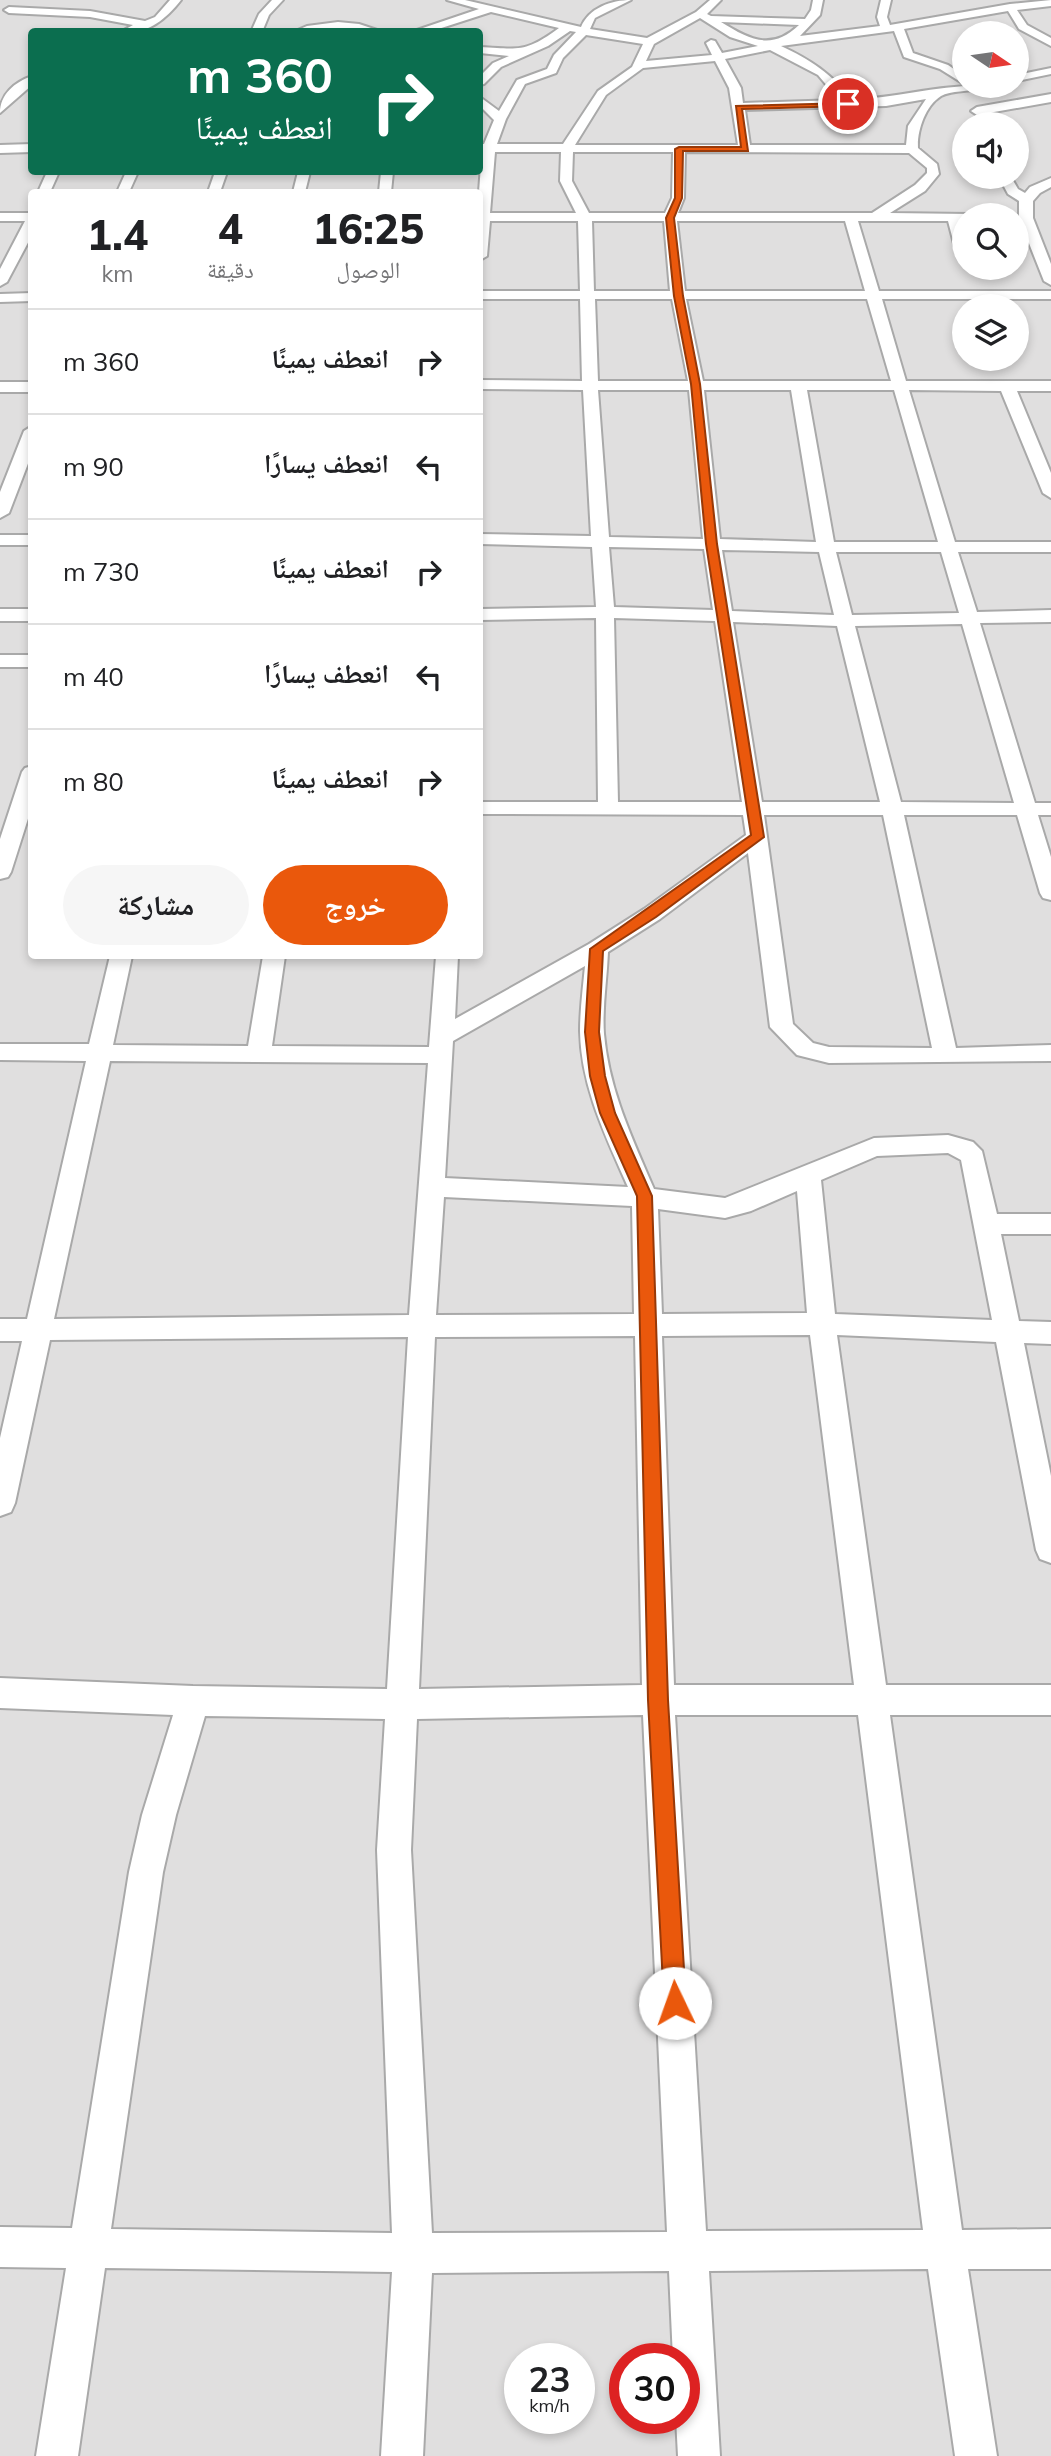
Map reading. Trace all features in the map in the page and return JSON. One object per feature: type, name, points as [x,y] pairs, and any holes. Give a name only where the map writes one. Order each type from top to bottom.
[{"type":"street","points":[[6,9],[28,0]]},
{"type":"street","points":[[136,28],[159,19],[176,0]]},
{"type":"street","points":[[258,28],[264,14],[278,0]]},
{"type":"street","points":[[452,0],[584,31],[649,42],[704,16],[716,0]]},
{"type":"street","points":[[483,171],[484,148],[522,82],[549,74],[558,57],[584,31],[591,16],[626,0]]},
{"type":"street","points":[[886,0],[883,17],[908,55],[952,72]]},
{"type":"street","points":[[787,40],[808,22],[822,1]]},
{"type":"street","points":[[429,28],[517,3]]},
{"type":"street","points":[[608,808],[605,612],[590,385],[585,217],[566,181],[567,148],[602,93],[640,65],[715,56],[787,40],[892,29],[945,14],[1051,3]]},
{"type":"street","points":[[1010,6],[1023,27],[1051,43]]},
{"type":"street","points":[[6,9],[90,14],[146,24]]},
{"type":"street","points":[[704,16],[808,22]]},
{"type":"street","points":[[704,16],[743,39],[769,46],[822,73],[835,85],[848,104]]},
{"type":"street","points":[[483,78],[492,68],[544,44],[568,27]]},
{"type":"street","points":[[317,28],[360,28]]},
{"type":"street","points":[[721,28],[710,41],[715,56],[732,79],[745,149]]},
{"type":"street","points":[[640,65],[649,42]]},
{"type":"street","points":[[483,50],[522,53]]},
{"type":"street","points":[[1029,76],[1051,71]]},
{"type":"street","points":[[0,82],[28,81]]},
{"type":"street","points":[[3,105],[28,81]]},
{"type":"street","points":[[738,107],[848,104],[936,95],[952,91]]},
{"type":"street","points":[[912,149],[912,134],[920,112],[936,95]]},
{"type":"street","points":[[976,98],[977,111],[1051,98]]},
{"type":"street","points":[[3,105],[28,101]]},
{"type":"street","points":[[483,103],[500,119]]},
{"type":"street","points":[[0,149],[28,148]]},
{"type":"street","points":[[484,148],[912,149],[933,167],[933,174],[920,188],[876,217]]},
{"type":"street","points":[[679,149],[678,198],[670,218],[678,296],[696,384],[712,544],[753,808],[782,1027],[805,1049],[829,1055],[946,1056],[1051,1052]]},
{"type":"street","points":[[1026,203],[1035,190],[1051,182]]},
{"type":"street","points":[[1012,189],[1026,200]]},
{"type":"street","points":[[0,217],[28,219]]},
{"type":"street","points":[[483,217],[952,217]]},
{"type":"street","points":[[850,217],[902,386],[967,619],[1051,893]]},
{"type":"street","points":[[1029,223],[1051,281]]},
{"type":"street","points":[[0,282],[28,227]]},
{"type":"street","points":[[483,295],[952,296]]},
{"type":"street","points":[[1029,295],[1051,295]]},
{"type":"street","points":[[0,298],[28,297]]},
{"type":"street","points":[[483,385],[1051,386]]},
{"type":"street","points":[[799,385],[826,547],[892,808],[946,1056]]},
{"type":"street","points":[[1007,386],[1051,493]]},
{"type":"street","points":[[0,387],[28,387]]},
{"type":"street","points":[[0,513],[28,441]]},
{"type":"street","points":[[483,539],[826,547],[1051,547]]},
{"type":"street","points":[[0,540],[28,540]]},
{"type":"street","points":[[483,615],[605,612],[845,621],[1051,617]]},
{"type":"street","points":[[0,615],[28,615]]},
{"type":"street","points":[[0,661],[28,661]]},
{"type":"street","points":[[0,804],[27,804],[0,872]]},
{"type":"street","points":[[483,808],[1051,809]]},
{"type":"street","points":[[0,1052],[259,1054],[440,1046],[652,914],[757,837]]},
{"type":"street","points":[[597,949],[592,1032],[598,1076],[608,1113],[645,1196],[658,1700],[699,2456]]},
{"type":"street","points":[[0,1503],[120,959]]},
{"type":"street","points":[[259,1054],[274,959]]},
{"type":"street","points":[[402,2456],[413,2253],[394,1850],[422,1326],[447,959]]},
{"type":"street","points":[[432,1187],[645,1196],[726,1208],[742,1204],[874,1147],[948,1144],[964,1149],[973,1157],[1051,1550]]},
{"type":"street","points":[[808,1176],[821,1324],[874,1700],[945,2248],[976,2456]]},
{"type":"street","points":[[986,1224],[1051,1224]]},
{"type":"street","points":[[0,1330],[821,1324],[1051,1333]]},
{"type":"street","points":[[0,1693],[193,1701],[403,1704],[658,1700],[1051,1700]]},
{"type":"street","points":[[57,2456],[146,1872],[159,1815],[193,1701]]},
{"type":"street","points":[[0,2247],[413,2253],[1051,2249]]},
{"type":"shaded area","points":[[0,0],[1051,0],[1051,2456],[0,2456]]},
{"type":"route","points":[[675,2003],[658,1700],[645,1196],[608,1113],[598,1076],[592,1032],[597,949],[652,914],[757,837],[712,544],[696,384],[678,296],[670,218],[678,198],[679,149],[745,149],[738,107],[848,104]]}]
